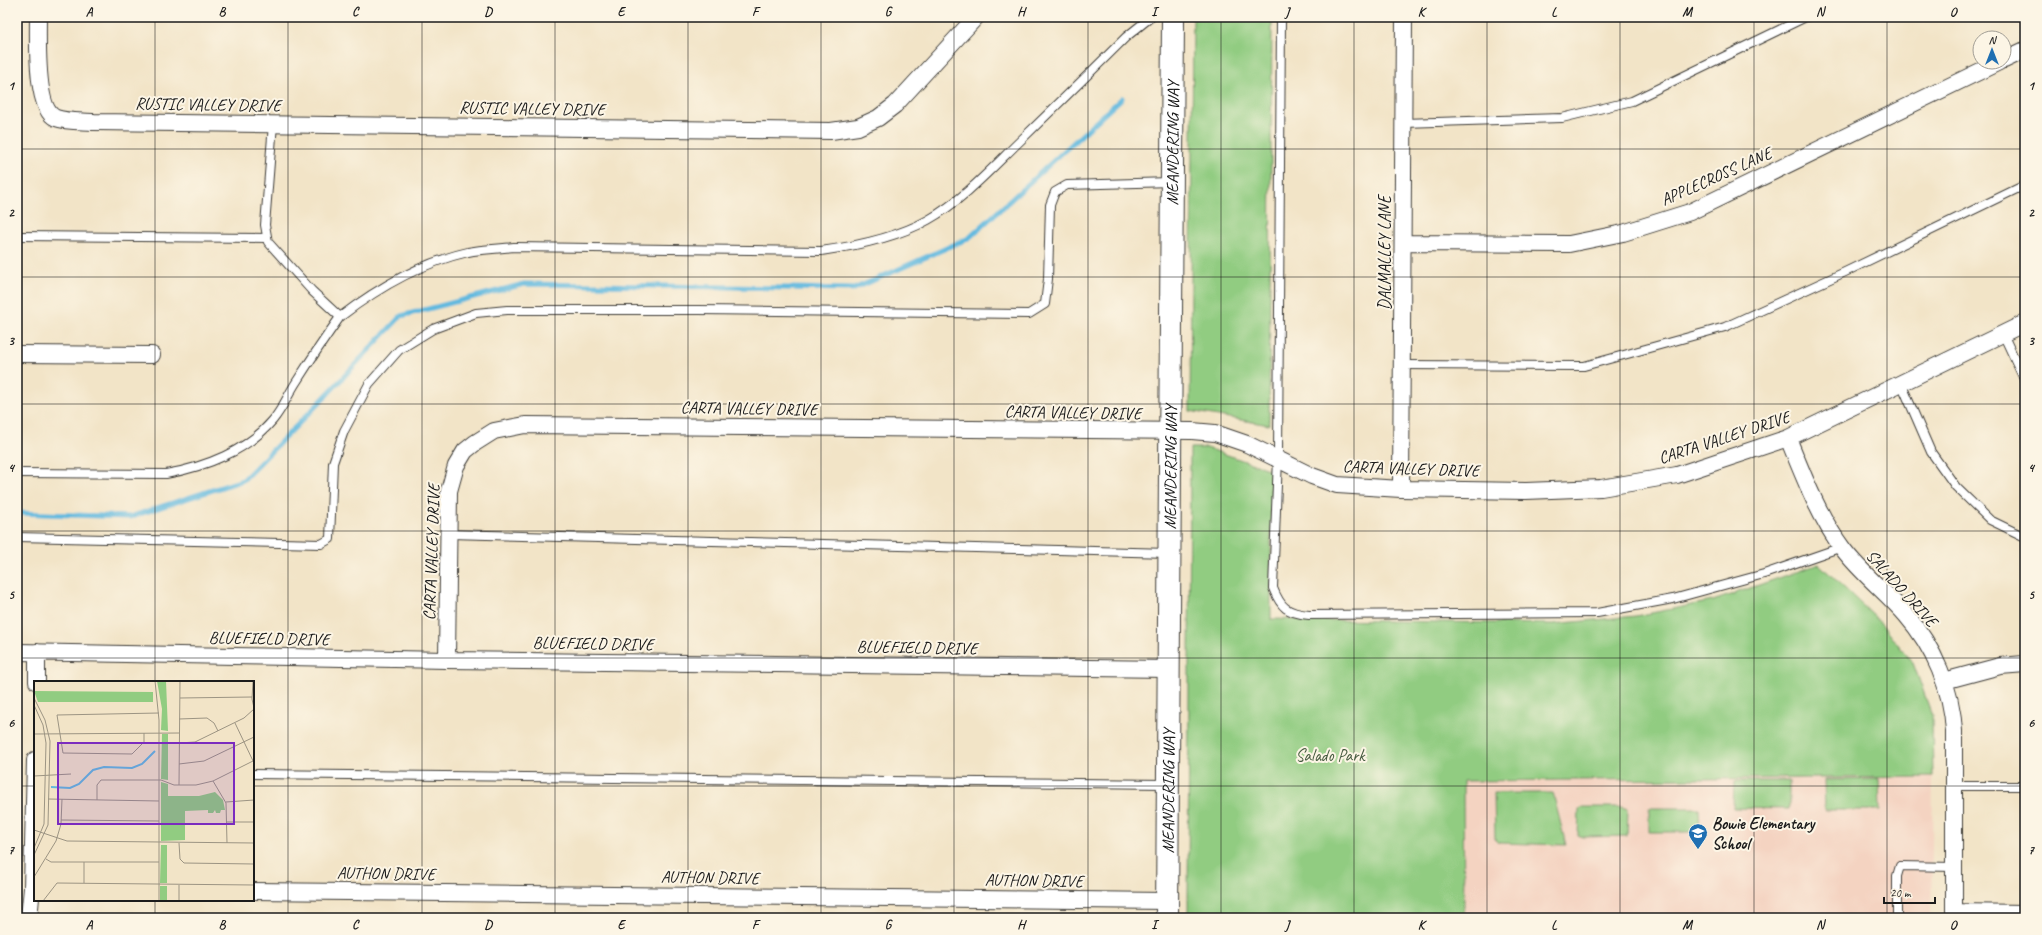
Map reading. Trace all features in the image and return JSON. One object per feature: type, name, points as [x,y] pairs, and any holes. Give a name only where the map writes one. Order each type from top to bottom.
[{"type":"street","name":"RUSTIC VALLEY DRIVE","points":[[38,17],[42,90],[47,109],[56,118],[94,122],[831,131],[858,127],[878,118],[895,105],[976,17]]},
{"type":"street","name":"MEANDERING WAY","points":[[1167,909],[1173,17]]},
{"type":"street","name":"DALMALLEY LANE","points":[[1402,489],[1404,17]]},
{"type":"street","points":[[2012,56],[2025,50]]},
{"type":"street","name":"APPLECROSS LANE","points":[[1403,243],[1569,244],[1624,234],[1690,212],[1983,70]]},
{"type":"street","name":"CARTA VALLEY DRIVE","points":[[447,660],[449,491],[456,466],[465,451],[475,442],[494,431],[509,427],[541,425],[1216,433],[1247,444],[1312,476],[1337,485],[1402,489],[1526,491],[1601,488],[1677,475],[1788,438],[2025,323]]},
{"type":"street","points":[[17,354],[152,355]]},
{"type":"street","name":"SALADO DRIVE","points":[[1788,438],[1803,476],[1842,548],[1857,566],[1906,616],[1927,644],[1944,681],[1954,717],[1956,786],[1954,915]]},
{"type":"street","name":"BLUEFIELD DRIVE","points":[[17,652],[447,660],[1169,669]]},
{"type":"street","points":[[37,652],[37,681]]},
{"type":"street","points":[[1944,681],[2000,666],[2025,664]]},
{"type":"street","points":[[28,918],[34,888]]},
{"type":"street","name":"AUTHON DRIVE","points":[[254,891],[1167,909]]},
{"type":"street","points":[[1954,915],[2025,912]]},
{"type":"lane","points":[[17,473],[166,474],[188,470],[215,461],[245,445],[273,420],[297,381],[340,318],[371,294],[394,280],[436,262],[469,252],[514,247],[821,251],[844,248],[903,232],[927,220],[949,206],[985,176],[1126,37],[1151,17]]},
{"type":"lane","points":[[1281,17],[1278,458],[1273,588],[1282,607],[1295,614],[1309,615],[1596,613],[1680,597],[1764,574],[1842,548]]},
{"type":"lane","points":[[1404,123],[1562,118],[1632,101],[1806,17]]},
{"type":"lane","points":[[273,124],[266,225],[268,242],[308,286],[340,318]]},
{"type":"lane","points":[[17,537],[321,544],[330,539],[333,463],[344,431],[369,384],[400,350],[433,329],[476,313],[507,310],[706,310],[1029,314],[1044,304],[1048,279],[1050,205],[1056,192],[1067,184],[1172,182]]},
{"type":"lane","points":[[1402,365],[1584,366],[1725,327],[1846,272],[2025,185]]},
{"type":"lane","points":[[17,236],[267,238]]},
{"type":"lane","points":[[2003,334],[2025,381]]},
{"type":"lane","points":[[1901,383],[1931,452],[1956,487],[1990,520],[2025,537]]},
{"type":"lane","points":[[449,534],[1169,553]]},
{"type":"lane","points":[[254,774],[1168,784]]},
{"type":"lane","points":[[1956,786],[2025,786]]},
{"type":"lane","points":[[1897,918],[1897,876],[1900,866],[1955,867]]},
{"type":"shaded area","name":"Bowie Elementary School","points":[[1933,777],[1931,918],[1464,918],[1463,781]]},
{"type":"green space","points":[[1193,17],[1272,17],[1269,425],[1190,411]]},
{"type":"green space","name":"Salado Park","points":[[1190,448],[1207,448],[1271,470],[1271,619],[1553,624],[1636,616],[1713,601],[1819,564],[1879,621],[1913,663],[1932,715],[1933,777],[1463,781],[1464,918],[1188,918]]},
{"type":"green space","points":[[1879,779],[1880,810],[1825,810],[1824,780]]},
{"type":"green space","points":[[1734,781],[1789,781],[1789,809],[1733,808]]},
{"type":"green space","points":[[1494,793],[1553,793],[1566,845],[1499,843],[1495,839]]},
{"type":"green space","points":[[1582,807],[1621,807],[1628,809],[1627,836],[1583,837],[1578,835],[1579,810]]},
{"type":"green space","points":[[1649,808],[1699,808],[1700,832],[1649,832]]},
{"type":"waterway","points":[[17,513],[130,517],[243,480],[319,403],[401,316],[524,284],[854,289],[969,238],[1122,98]]},
{"type":"place","name":"Bowie Elementary School","points":[[1698,850]]}]
